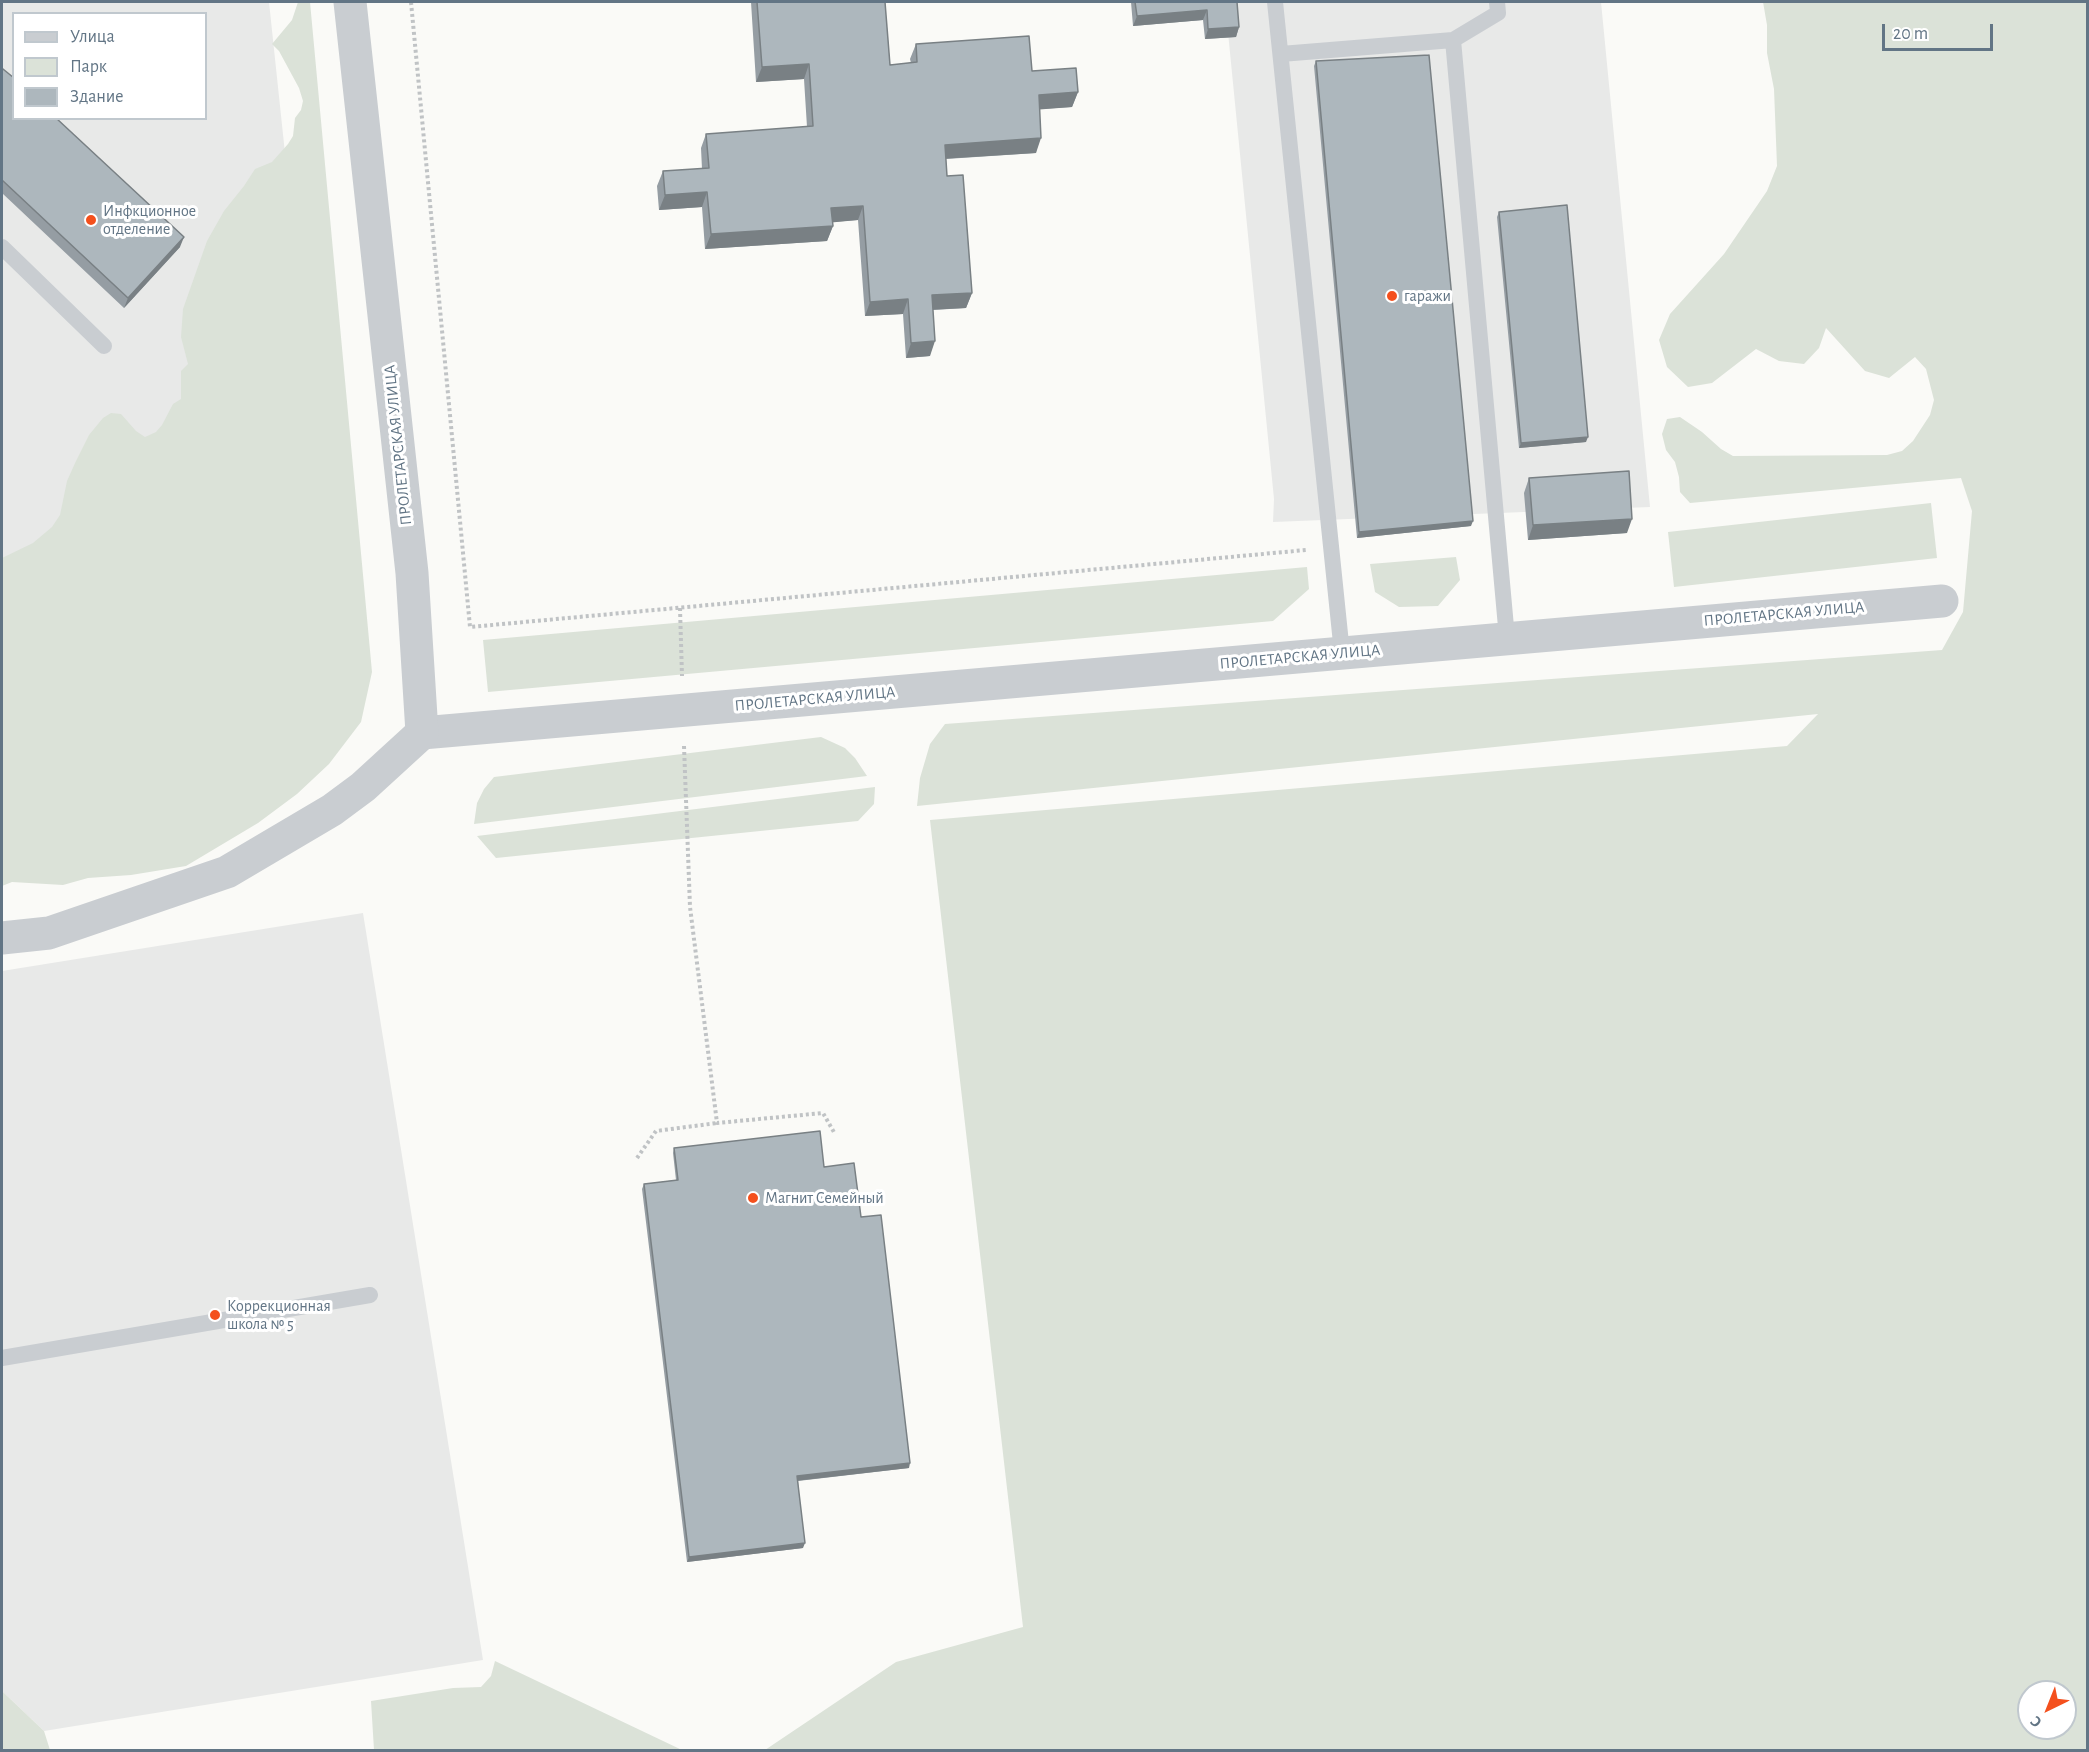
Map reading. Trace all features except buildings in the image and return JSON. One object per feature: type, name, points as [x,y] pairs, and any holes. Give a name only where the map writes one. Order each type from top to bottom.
[{"type":"street","name":"ПРОЛЕТАРСКАЯ УЛИЦА","points":[[350,2],[412,573],[422,733],[1942,601]]},
{"type":"street","points":[[2,938],[49,933],[227,872],[332,810],[363,787],[422,733]]},
{"type":"lane","points":[[1275,2],[1342,653]]},
{"type":"lane","points":[[1281,54],[1453,40],[1498,13],[1497,2]]},
{"type":"lane","points":[[1453,40],[1508,639]]},
{"type":"lane","points":[[2,247],[104,346]]},
{"type":"lane","points":[[2,1358],[370,1295]]},
{"type":"path","points":[[411,2],[470,627],[1331,547]]},
{"type":"path","points":[[680,608],[690,907],[717,1123]]},
{"type":"path","points":[[637,1158],[656,1131],[717,1123],[823,1113],[835,1134]]},
{"type":"shaded area","points":[[2,2],[269,2],[333,607],[2,666]]},
{"type":"shaded area","points":[[1225,2],[1601,2],[1650,507],[1273,522],[1274,499]]},
{"type":"shaded area","name":"Коррекционная школа № 5","points":[[363,913],[483,1660],[44,1731],[2,1691],[2,971]]},
{"type":"green space","points":[[298,2],[310,2],[372,672],[361,722],[329,764],[297,794],[258,823],[186,866],[131,875],[88,878],[63,885],[12,882],[2,886],[2,558],[33,543],[52,527],[60,515],[67,481],[76,461],[89,435],[103,418],[111,413],[121,414],[136,431],[145,437],[156,432],[173,404],[181,399],[181,371],[188,364],[181,337],[183,309],[207,241],[224,211],[255,169],[272,162],[288,144],[293,136],[295,118],[301,110],[303,101],[299,88],[279,51],[272,44],[292,20]]},
{"type":"green space","points":[[1763,2],[2087,2],[2087,1750],[765,1750],[896,1662],[1023,1627],[930,820],[1787,746],[1818,714],[917,806],[920,778],[930,744],[945,724],[1942,650],[1963,612],[1972,511],[1961,478],[1690,503],[1680,492],[1675,462],[1666,450],[1662,434],[1667,419],[1680,417],[1733,456],[1887,455],[1902,451],[1913,441],[1930,415],[1934,400],[1926,369],[1915,357],[1889,378],[1865,371],[1826,328],[1819,348],[1804,364],[1779,361],[1756,349],[1712,383],[1688,387],[1667,367],[1659,340],[1670,314],[1724,254],[1767,191],[1777,166],[1774,89],[1767,53],[1767,25]]},
{"type":"green space","points":[[1931,503],[1937,558],[1674,587],[1668,532]]},
{"type":"green space","points":[[1456,557],[1460,580],[1438,606],[1399,607],[1375,592],[1370,564]]},
{"type":"green space","points":[[1307,567],[1309,589],[1273,621],[488,692],[483,640]]},
{"type":"green space","points":[[821,737],[845,748],[867,776],[474,824],[477,803],[484,789],[494,777]]},
{"type":"green space","points":[[875,787],[874,804],[858,821],[496,858],[477,836]]},
{"type":"green space","points":[[495,1661],[682,1750],[374,1750],[371,1701],[453,1688],[481,1687],[491,1676]]},
{"type":"green space","points":[[2,1691],[44,1731],[50,1750],[2,1750]]},
{"type":"place","name":"Инфкционное отделение","points":[[91,220]]},
{"type":"place","name":"гаражи","points":[[1392,296]]},
{"type":"place","name":"Магнит Семейный","points":[[753,1198]]},
{"type":"place","name":"Коррекционная школа № 5","points":[[215,1315]]}]
